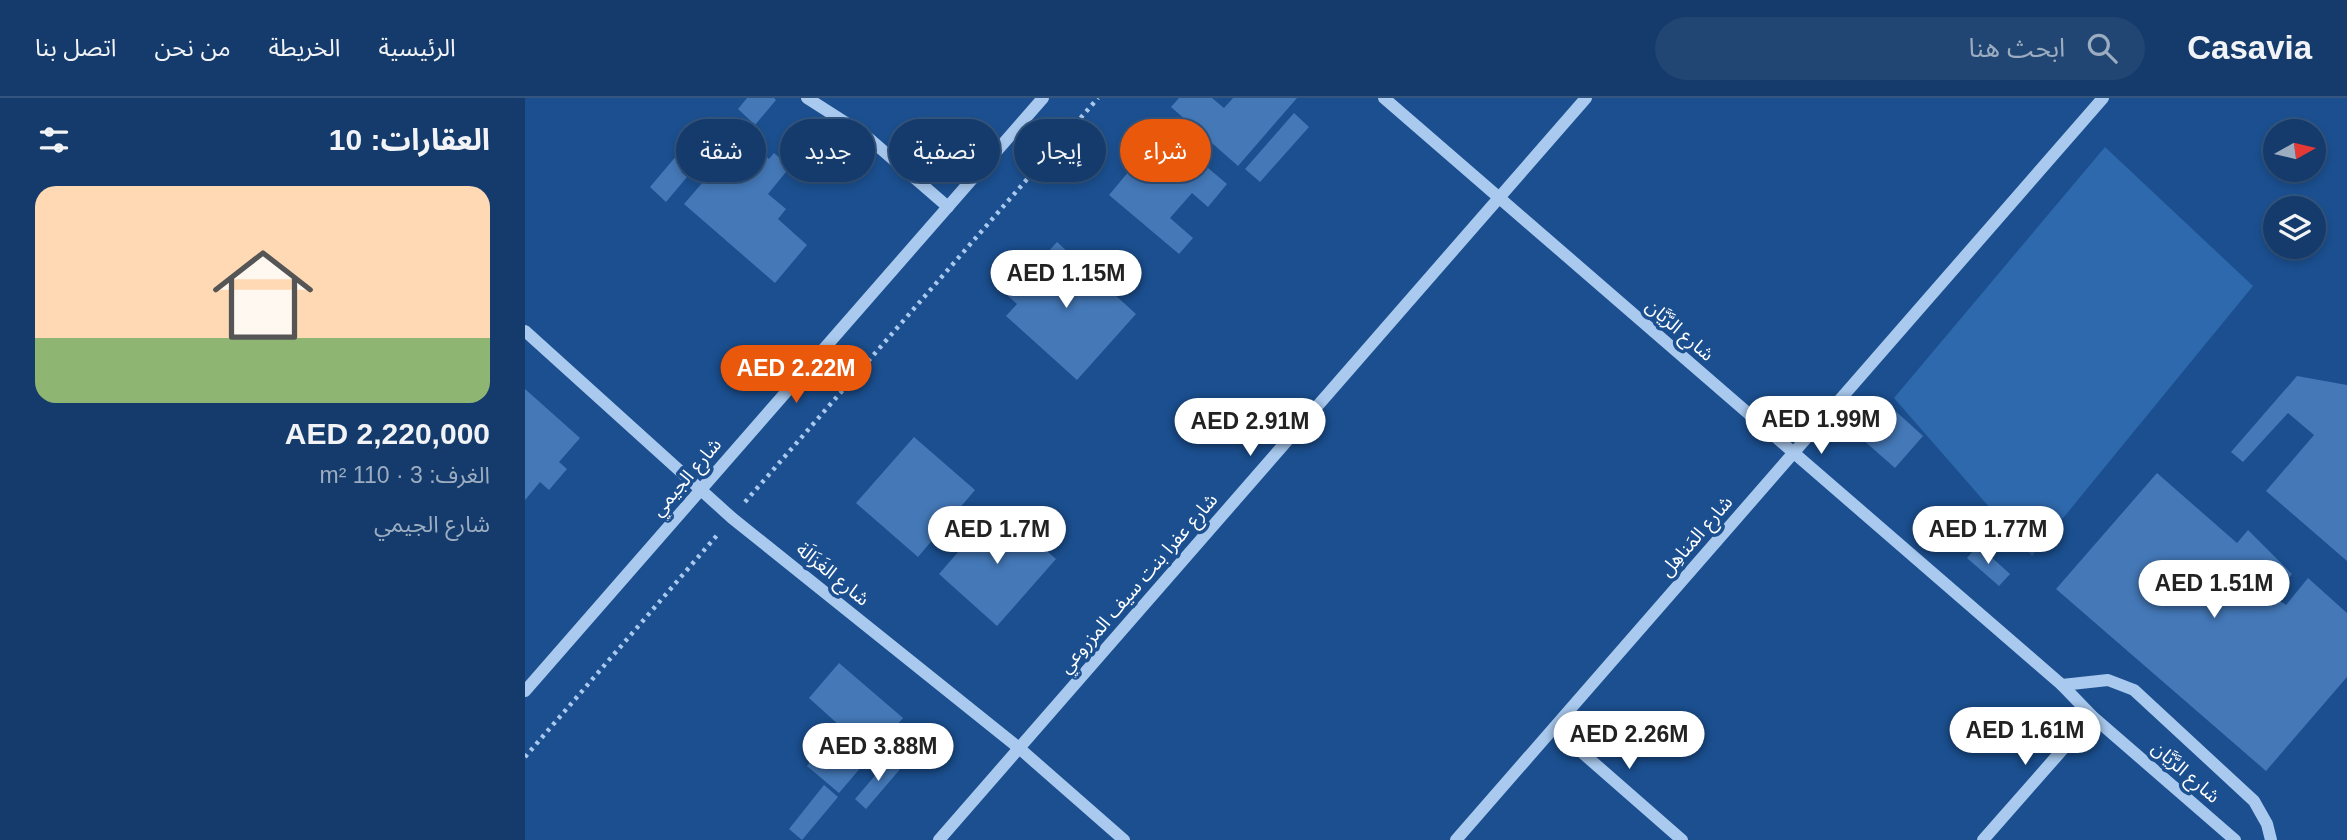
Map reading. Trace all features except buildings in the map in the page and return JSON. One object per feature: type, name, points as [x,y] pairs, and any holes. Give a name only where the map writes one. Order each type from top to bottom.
[{"type":"street","points":[[807,98],[872,140],[948,207]]},
{"type":"street","name":"شارع الجيمي","points":[[525,691],[1043,98]]},
{"type":"street","name":"شارع الرَّيَّان","points":[[1384,98],[2062,685],[2092,716],[2235,840]]},
{"type":"street","name":"شارع عفرا بنت سيف المزروعي","points":[[939,840],[1586,98]]},
{"type":"street","name":"شارع المَناهِل","points":[[1456,840],[2103,98]]},
{"type":"street","name":"شارع الغَزَالَة","points":[[525,331],[732,517],[1019,748],[1124,840]]},
{"type":"street","points":[[2062,685],[2108,680],[2134,690],[2254,801],[2267,824],[2271,840]]},
{"type":"street","points":[[1983,840],[2092,716]]},
{"type":"street","points":[[1554,728],[1682,840]]},
{"type":"path","points":[[525,757],[1098,98]]},
{"type":"shaded area","points":[[2105,147],[2253,286],[2032,556],[1894,398]]}]
